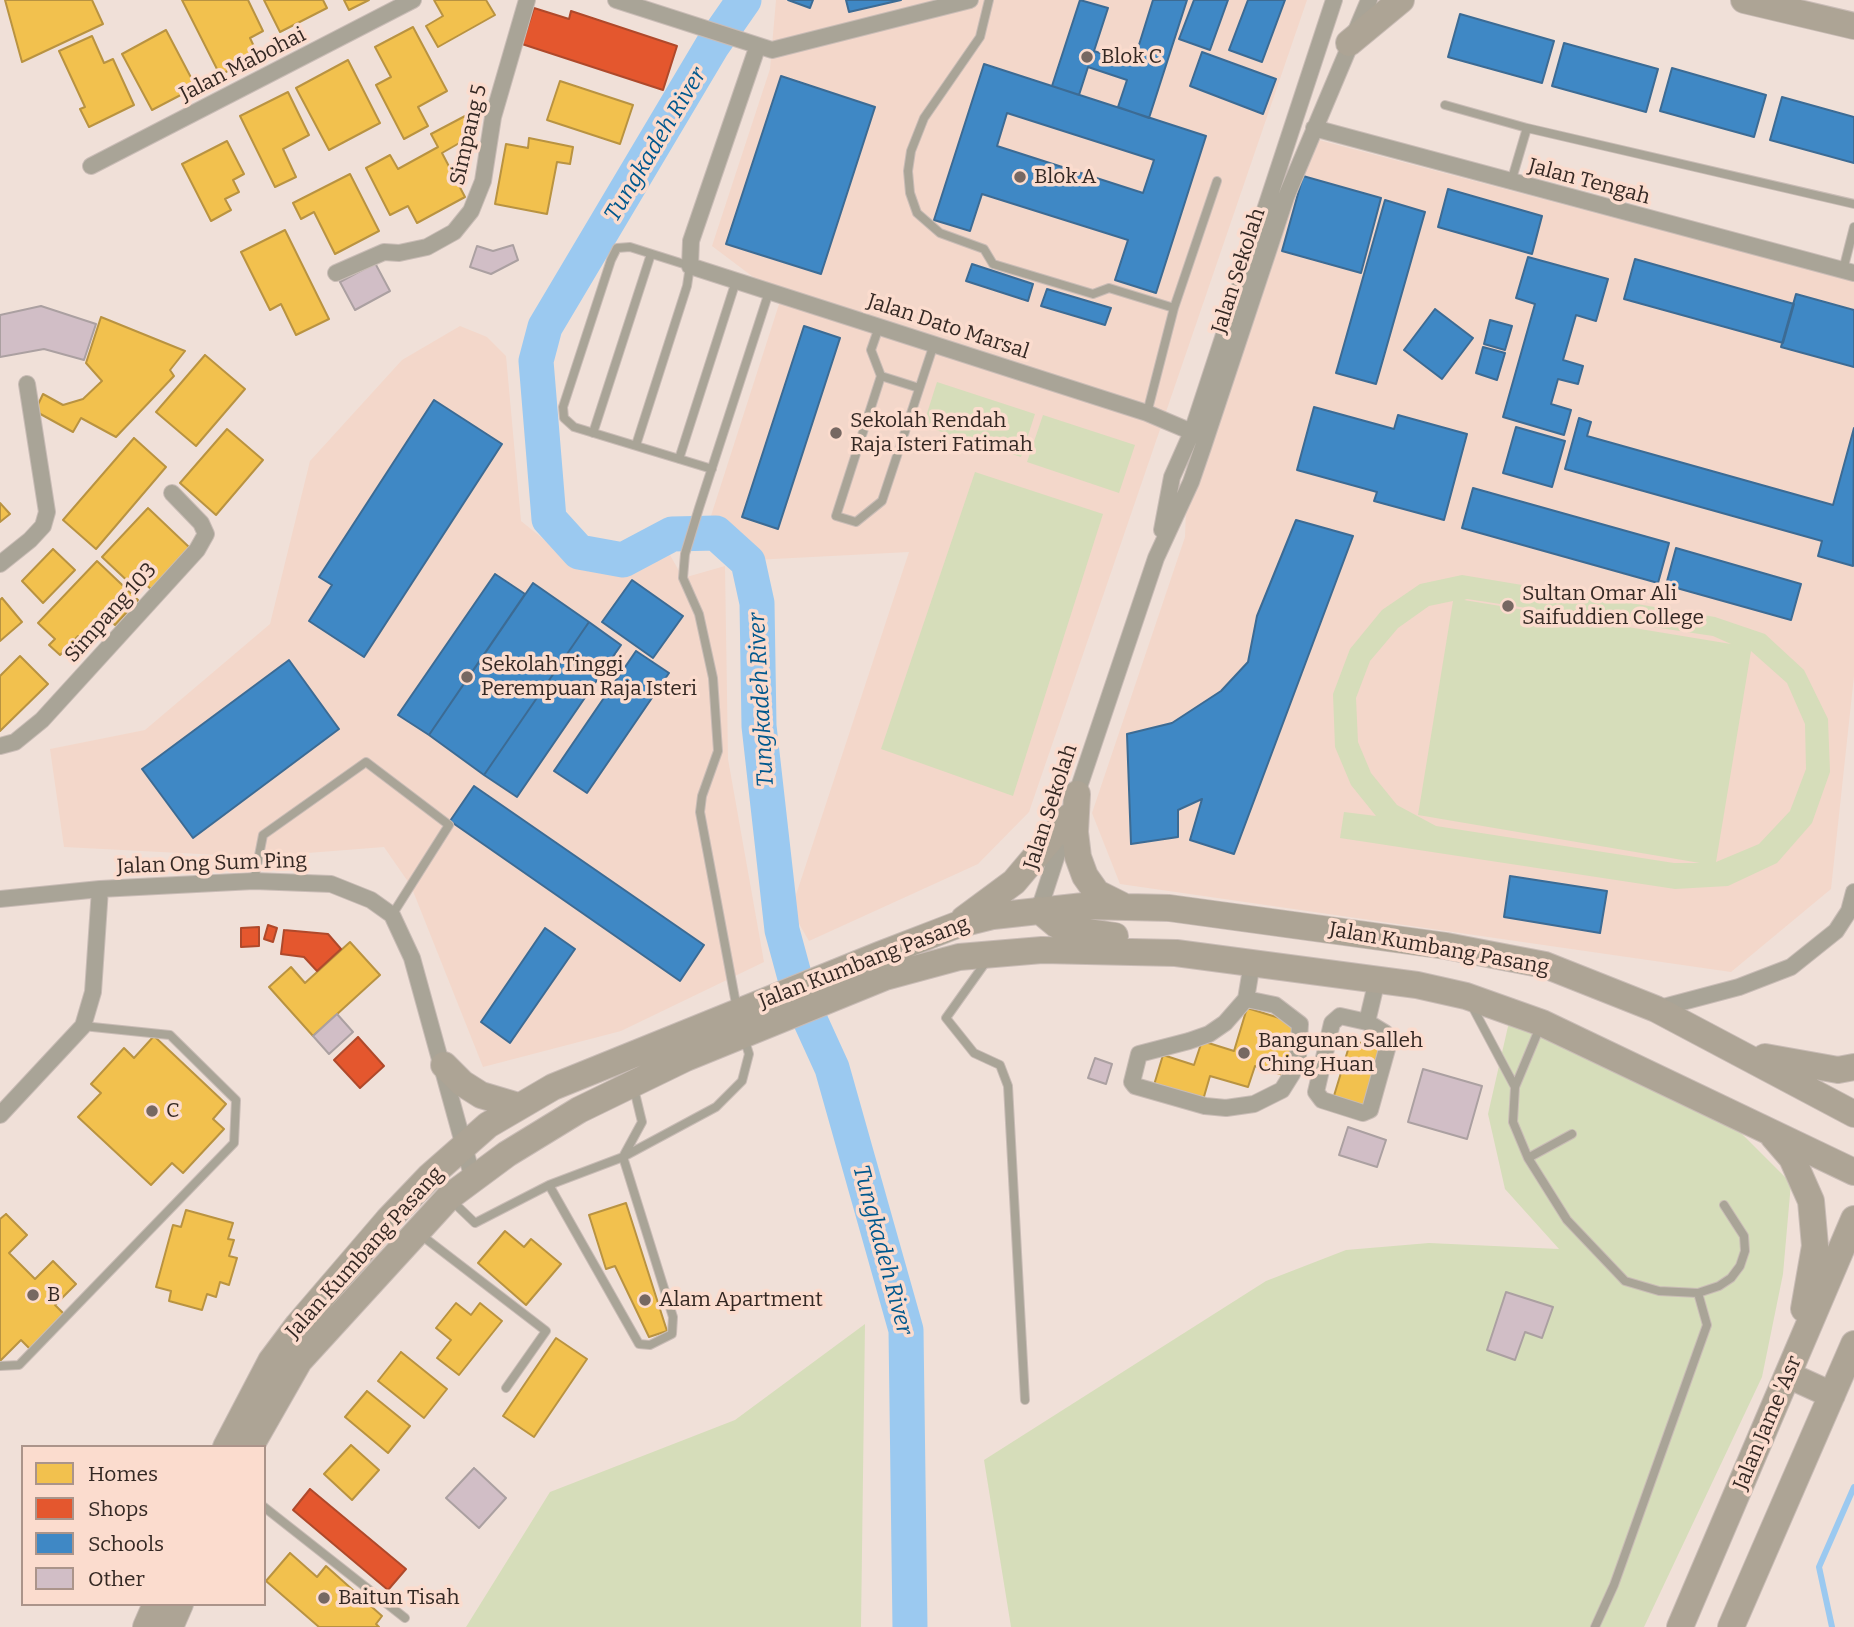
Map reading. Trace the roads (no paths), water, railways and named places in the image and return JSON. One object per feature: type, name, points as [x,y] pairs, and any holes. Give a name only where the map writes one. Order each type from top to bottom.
[{"type":"main road","points":[[1349,43],[1401,0]]},
{"type":"main road","points":[[1744,0],[1854,26]]},
{"type":"main road","points":[[1073,806],[1078,857],[1085,876],[1097,892],[1121,905]]},
{"type":"main road","points":[[957,925],[1014,882],[1073,806]]},
{"type":"main road","name":"Jalan Kumbang Pasang","points":[[227,1445],[271,1361],[298,1325],[388,1220],[464,1145],[518,1106],[553,1087],[749,1020],[842,983],[957,925],[1039,910],[1121,905],[1182,910],[1497,955],[1545,965],[1656,1009],[1740,1051],[1854,1114]]},
{"type":"main road","points":[[959,957],[1013,930],[1039,910],[1057,925],[1072,930],[1134,939],[1175,953]]},
{"type":"main road","name":"Jalan Kumbang Pasang","points":[[842,983],[885,977],[959,957],[991,953],[1090,950],[1175,953],[1377,980],[1466,996],[1542,1023],[1854,1172]]},
{"type":"main road","name":"Jalan Kumbang Pasang","points":[[251,1445],[299,1361],[449,1197],[544,1130],[749,1020]]},
{"type":"main road","points":[[1740,1051],[1838,1070],[1854,1068]]},
{"type":"main road","points":[[444,1065],[462,1083],[481,1095],[518,1106]]},
{"type":"main road","points":[[1770,1132],[1802,1177],[1811,1200],[1815,1246],[1809,1290],[1788,1375],[1832,1395]]},
{"type":"main road","name":"Jalan Jame 'Asr","points":[[1680,1627],[1854,1219]]},
{"type":"main road","points":[[1731,1627],[1854,1344]]},
{"type":"main road","points":[[146,1627],[155,1606]]},
{"type":"main road","points":[[170,1627],[179,1606]]},
{"type":"street","name":"Jalan Mabohai","points":[[91,166],[413,0]]},
{"type":"street","name":"Simpang 5","points":[[336,274],[384,252],[399,253],[427,247],[454,232],[471,211],[483,181],[493,117],[527,0]]},
{"type":"street","points":[[616,0],[757,48],[788,48],[970,0]]},
{"type":"street","name":"Jalan Sekolah","points":[[1156,558],[1172,477],[1192,432],[1334,0]]},
{"type":"street","name":"Jalan Sekolah","points":[[1039,910],[1156,558],[1191,482],[1286,197],[1369,0]]},
{"type":"street","points":[[690,266],[691,242],[757,48]]},
{"type":"street","name":"Jalan Tengah","points":[[1314,128],[1849,271]]},
{"type":"street","name":"Jalan Dato Marsal","points":[[690,266],[1146,413],[1192,432]]},
{"type":"street","points":[[0,564],[43,526],[47,512],[27,384]]},
{"type":"street","name":"Simpang 103","points":[[0,746],[15,742],[42,720],[197,550],[206,534],[201,523],[172,493]]},
{"type":"street","name":"Jalan Ong Sum Ping","points":[[0,899],[100,888],[254,881],[331,884],[372,900],[392,915]]},
{"type":"street","points":[[0,1115],[83,1026],[93,992],[100,888]]},
{"type":"street","points":[[1656,1009],[1739,987],[1791,967],[1836,931],[1849,911],[1854,892]]},
{"type":"street","points":[[392,915],[412,958],[444,1065],[473,1179]]},
{"type":"street","points":[[1246,999],[1275,1005],[1300,1024],[1298,1057],[1282,1090],[1254,1104],[1226,1108],[1205,1106],[1132,1082],[1139,1054],[1209,1034],[1225,1023],[1246,999],[1252,963]]},
{"type":"street","points":[[1367,1022],[1377,980]]},
{"type":"street","points":[[1340,1016],[1367,1022],[1385,1033],[1389,1042],[1370,1110],[1363,1113],[1322,1100],[1316,1092],[1335,1019],[1340,1016]]},
{"type":"lane","points":[[989,0],[980,37],[924,118],[911,151],[908,171],[910,193],[917,213],[940,233],[984,249],[993,264],[1093,295],[1109,288],[1174,308]]},
{"type":"lane","points":[[1445,105],[1527,128],[1854,204]]},
{"type":"lane","points":[[1511,182],[1527,128]]},
{"type":"lane","points":[[1146,413],[1174,308],[1217,181]]},
{"type":"lane","points":[[1849,271],[1854,228]]},
{"type":"lane","points":[[636,445],[687,286],[690,266],[630,247],[617,248],[563,407],[564,418],[574,426],[593,433],[712,469]]},
{"type":"lane","points":[[593,433],[651,254]]},
{"type":"lane","points":[[679,459],[736,281]]},
{"type":"lane","points":[[449,1197],[475,1223],[550,1185],[623,1157],[716,1107],[742,1081],[749,1054],[749,1020],[699,812],[718,751],[717,723],[705,634],[682,578],[685,554],[769,292]]},
{"type":"lane","points":[[878,327],[871,350],[881,376],[836,516],[856,522],[883,500],[934,344]]},
{"type":"lane","points":[[881,376],[919,388]]},
{"type":"lane","points":[[254,881],[263,835],[366,762],[449,825],[392,915]]},
{"type":"lane","points":[[991,953],[967,992],[946,1018],[974,1053],[1000,1065],[1008,1086],[1026,1400]]},
{"type":"lane","points":[[1466,996],[1515,1087]]},
{"type":"lane","points":[[1542,1023],[1515,1087],[1513,1122],[1528,1158],[1567,1220],[1625,1281],[1659,1291],[1698,1293],[1731,1278],[1743,1259],[1744,1236],[1724,1205]]},
{"type":"lane","points":[[0,1366],[19,1365],[234,1143],[236,1100],[170,1035],[83,1026]]},
{"type":"lane","points":[[550,1185],[639,1344],[650,1345],[672,1334],[673,1317],[623,1157],[642,1122],[632,1083]]},
{"type":"lane","points":[[1528,1158],[1572,1134]]},
{"type":"lane","points":[[418,1233],[547,1331],[506,1388]]},
{"type":"lane","points":[[1595,1627],[1614,1585],[1707,1325],[1698,1293]]},
{"type":"lane","points":[[266,1509],[405,1618]]},
{"type":"waterway","name":"Tungkadeh River","points":[[744,0],[712,46],[545,327],[536,361],[549,519],[579,552],[623,560],[672,534],[716,533],[748,562],[757,603],[759,726],[782,930],[801,1000],[832,1068],[906,1330],[910,1627]]},
{"type":"waterway","points":[[1832,1627],[1819,1567],[1854,1487]]},
{"type":"place","name":"Blok C","points":[[1087,57]]},
{"type":"place","name":"Blok A","points":[[1020,177]]},
{"type":"place","name":"Sekolah Rendah Raja Isteri Fatimah","points":[[836,433]]},
{"type":"place","name":"Sultan Omar Ali Saifuddien College","points":[[1508,606]]},
{"type":"place","name":"Sekolah Tinggi Perempuan Raja Isteri","points":[[467,677]]},
{"type":"place","name":"Bangunan Salleh Ching Huan","points":[[1244,1053]]},
{"type":"place","name":"C","points":[[152,1111]]},
{"type":"place","name":"B","points":[[33,1295]]},
{"type":"place","name":"Alam Apartment","points":[[645,1300]]},
{"type":"place","name":"Baitun Tisah","points":[[324,1598]]}]
